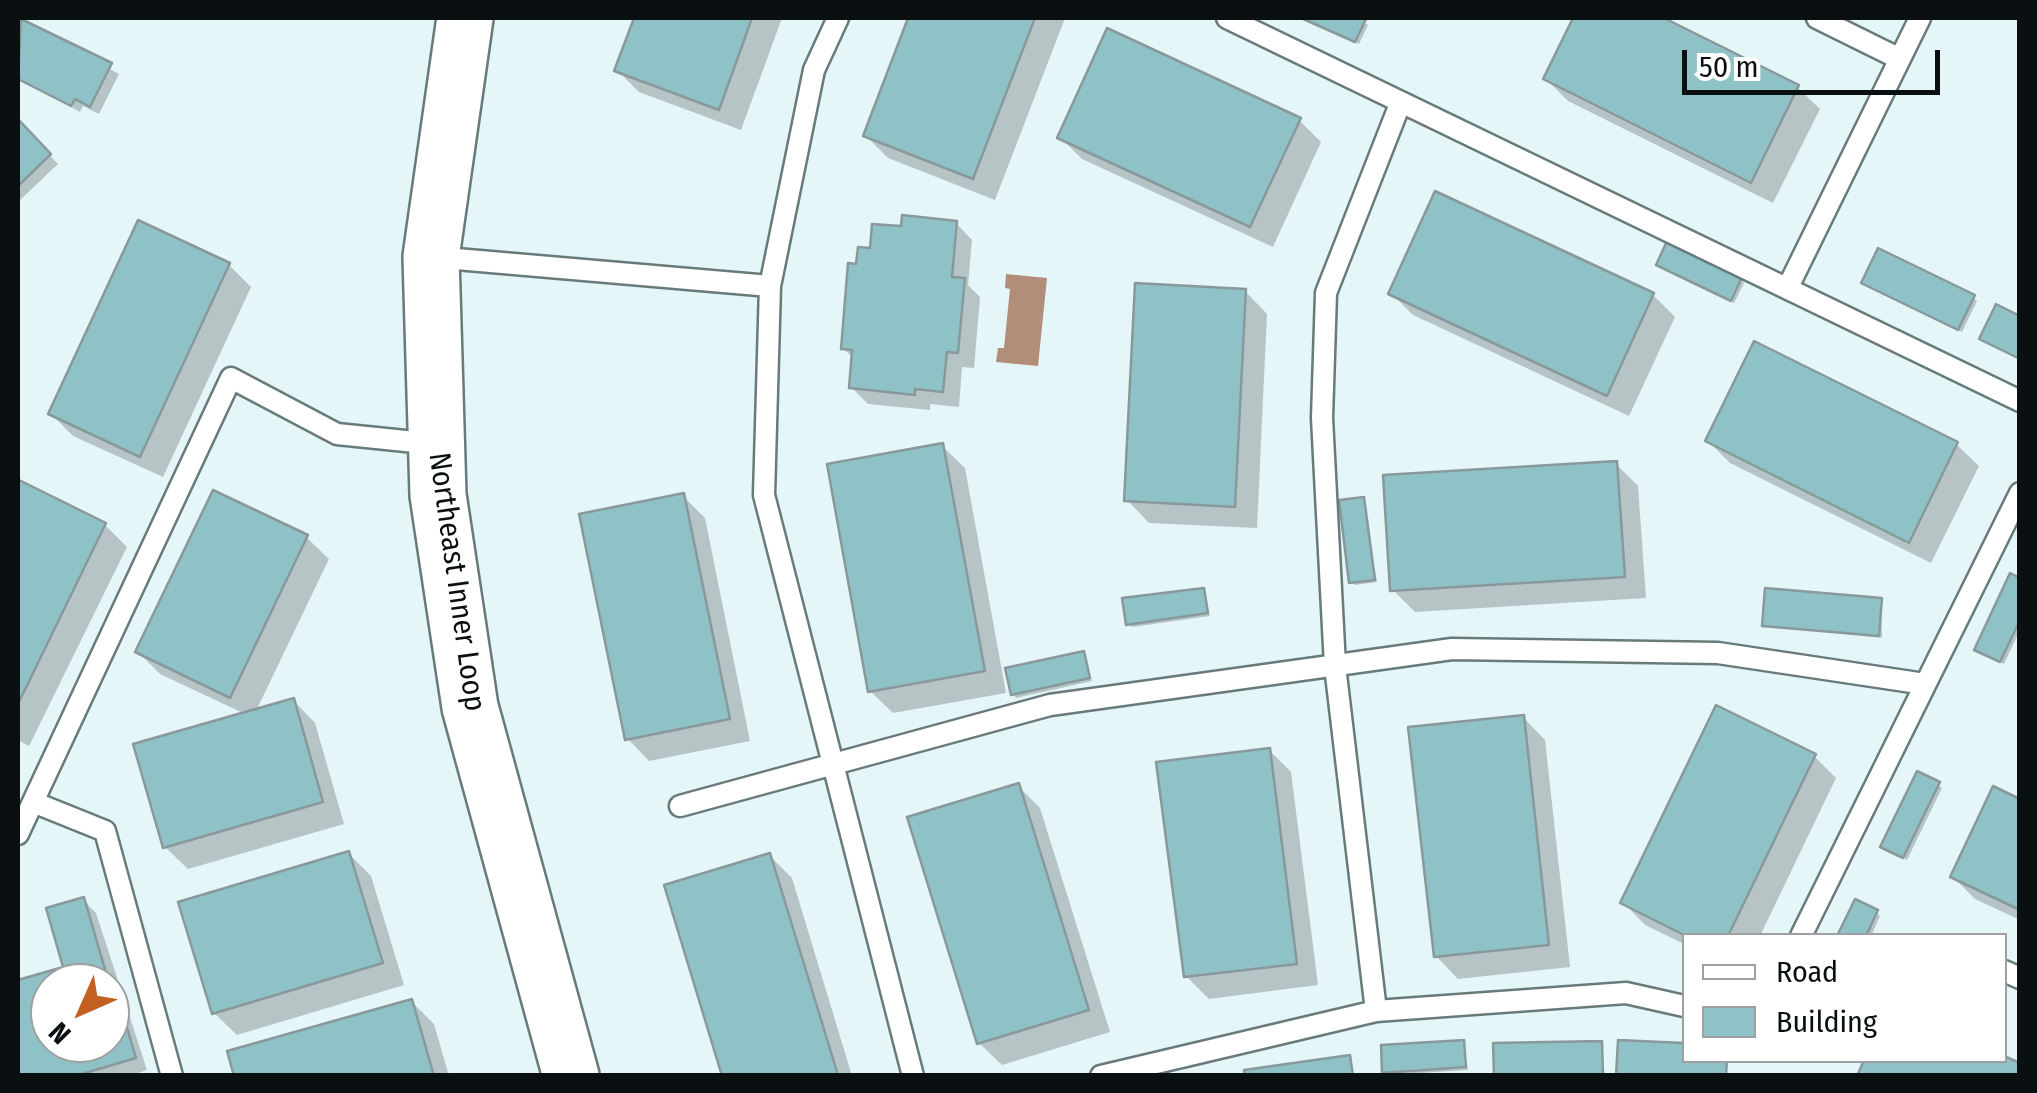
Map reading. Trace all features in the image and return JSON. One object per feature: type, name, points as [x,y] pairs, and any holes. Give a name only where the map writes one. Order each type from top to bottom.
[{"type":"main road","name":"Northeast Inner Loop","points":[[465,18],[430,257],[438,495],[470,707],[571,1076]]},
{"type":"lane","points":[[838,18],[814,70],[770,286],[764,495],[913,1076]]},
{"type":"lane","points":[[1227,18],[2020,401]]},
{"type":"lane","points":[[1817,18],[1900,59]]},
{"type":"lane","points":[[1788,287],[1920,18]]},
{"type":"lane","points":[[1376,1011],[1335,666],[1322,418],[1326,293],[1400,104]]},
{"type":"lane","points":[[430,257],[770,286]]},
{"type":"lane","points":[[18,834],[232,378],[337,434],[437,444]]},
{"type":"lane","points":[[1801,933],[2020,493]]},
{"type":"lane","points":[[680,806],[1050,705],[1452,649],[1718,653],[1925,684]]},
{"type":"lane","points":[[33,802],[106,832],[172,1076]]},
{"type":"lane","points":[[1101,1076],[1376,1011],[1626,994],[1682,1006]]},
{"type":"shaded area","points":[[1006,274],[1047,278],[1038,366],[996,362],[998,348],[1004,348],[1010,289],[1005,288]]},
{"type":"building","points":[[634,18],[752,18],[719,110],[614,71]]},
{"type":"building","points":[[908,18],[1035,18],[973,179],[863,136]]},
{"type":"building","points":[[1301,18],[1362,18],[1366,19],[1355,42]]},
{"type":"building","points":[[1573,18],[1664,18],[1799,85],[1751,183],[1543,79]]},
{"type":"building","points":[[21,19],[112,63],[90,107],[75,99],[71,106],[18,79]]},
{"type":"building","points":[[1107,28],[1301,118],[1250,227],[1057,138]]},
{"type":"building","points":[[18,119],[51,154],[18,186]]},
{"type":"building","points":[[1435,191],[1654,293],[1607,396],[1388,294]]},
{"type":"building","points":[[902,215],[957,221],[952,277],[965,278],[958,353],[947,352],[943,392],[915,389],[915,395],[849,388],[852,350],[841,349],[848,263],[856,264],[858,247],[870,248],[872,224],[901,226]]},
{"type":"building","points":[[138,220],[230,263],[140,457],[48,414]]},
{"type":"building","points":[[1667,241],[1742,277],[1731,301],[1656,265]]},
{"type":"building","points":[[1878,248],[1975,295],[1958,330],[1861,283]]},
{"type":"building","points":[[1135,283],[1246,289],[1235,507],[1124,501]]},
{"type":"building","points":[[1996,304],[2020,316],[2020,359],[1979,339]]},
{"type":"building","points":[[1754,341],[1958,442],[1909,543],[1705,441]]},
{"type":"building","points":[[943,443],[985,671],[868,692],[827,464]]},
{"type":"building","points":[[1617,461],[1625,577],[1390,591],[1383,475]]},
{"type":"building","points":[[19,480],[106,523],[18,704],[18,483]]},
{"type":"building","points":[[213,490],[308,535],[230,698],[135,652]]},
{"type":"building","points":[[684,493],[730,719],[625,740],[579,514]]},
{"type":"building","points":[[1364,497],[1375,580],[1349,583],[1339,500]]},
{"type":"building","points":[[2010,573],[2020,578],[2020,620],[2000,662],[1974,650]]},
{"type":"building","points":[[1204,588],[1208,613],[1126,625],[1122,598]]},
{"type":"building","points":[[1765,588],[1882,598],[1879,636],[1762,626]]},
{"type":"building","points":[[1084,651],[1090,678],[1011,695],[1005,668]]},
{"type":"building","points":[[294,698],[323,802],[163,848],[133,744]]},
{"type":"building","points":[[1716,705],[1816,754],[1729,933],[1682,934],[1620,903]]},
{"type":"building","points":[[1524,715],[1549,945],[1434,957],[1408,727]]},
{"type":"building","points":[[1270,748],[1297,964],[1184,977],[1156,762]]},
{"type":"building","points":[[1917,771],[1940,782],[1903,858],[1880,847]]},
{"type":"building","points":[[1019,783],[1089,1010],[977,1044],[907,817]]},
{"type":"building","points":[[1993,786],[2020,799],[2020,910],[1950,877]]},
{"type":"building","points":[[349,851],[383,963],[212,1014],[178,902]]},
{"type":"building","points":[[770,853],[838,1075],[835,1076],[722,1076],[664,885]]},
{"type":"building","points":[[84,897],[103,963],[62,963],[46,908]]},
{"type":"building","points":[[1855,899],[1878,910],[1867,933],[1838,933]]},
{"type":"building","points":[[30,977],[30,1063],[119,1063],[75,1076],[18,1076],[18,980]]},
{"type":"building","points":[[412,999],[434,1076],[234,1076],[227,1051]]},
{"type":"building","points":[[130,1038],[136,1058],[130,1060]]},
{"type":"building","points":[[1464,1040],[1466,1067],[1382,1073],[1381,1045]]},
{"type":"building","points":[[1618,1040],[1682,1043],[1682,1063],[1727,1063],[1726,1076],[1616,1076]]},
{"type":"building","points":[[1602,1041],[1603,1076],[1494,1076],[1493,1043]]},
{"type":"building","points":[[1350,1055],[1353,1076],[1245,1076],[1244,1070]]},
{"type":"building","points":[[2007,1057],[2020,1063],[2020,1076],[1857,1076],[1863,1063],[2007,1063]]}]
